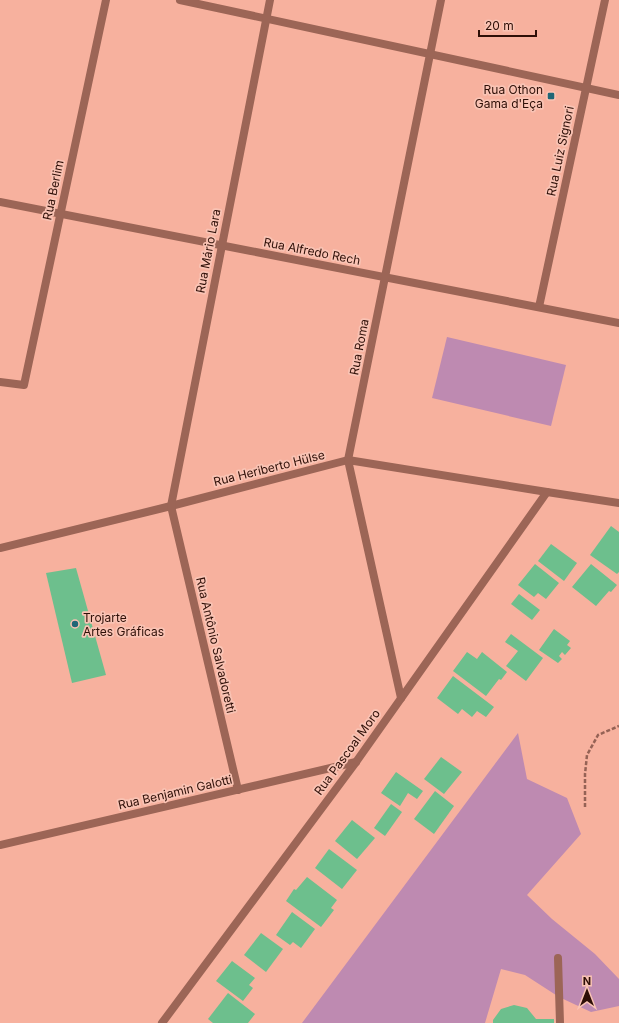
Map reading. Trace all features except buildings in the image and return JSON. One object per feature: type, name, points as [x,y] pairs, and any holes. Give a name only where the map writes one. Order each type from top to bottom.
[{"type":"street","name":"Rua Berlim","points":[[0,382],[24,385],[106,0]]},
{"type":"street","points":[[180,0],[619,95]]},
{"type":"street","name":"Rua Mário Lara","points":[[171,506],[270,0]]},
{"type":"street","name":"Rua Roma","points":[[401,698],[348,460],[441,0]]},
{"type":"street","name":"Rua Luiz Signori","points":[[539,307],[605,0]]},
{"type":"street","name":"Rua Alfredo Rech","points":[[0,202],[60,215],[619,323]]},
{"type":"street","name":"Rua Heriberto Hülse","points":[[0,548],[171,506],[348,460],[619,503]]},
{"type":"street","name":"Rua Pascoal Moro","points":[[162,1023],[356,762],[547,492]]},
{"type":"street","name":"Rua Antônio Salvadoretti","points":[[171,506],[238,790]]},
{"type":"street","name":"Rua Benjamin Galotti","points":[[0,845],[356,762]]},
{"type":"street","points":[[558,958],[560,1023]]},
{"type":"path","points":[[585,807],[585,774],[587,755],[598,735],[619,726]]},
{"type":"shaded area","points":[[447,337],[566,365],[551,426],[432,398]]},
{"type":"shaded area","points":[[518,733],[527,779],[567,798],[581,834],[527,895],[552,919],[595,954],[619,979],[619,1006],[591,1012],[559,997],[525,975],[501,969],[485,1023],[302,1023]]},
{"type":"place","name":"Rua Othon Gama d'Eça","points":[[551,96]]},
{"type":"place","name":"Trojarte Artes Gráficas","points":[[75,624]]}]
